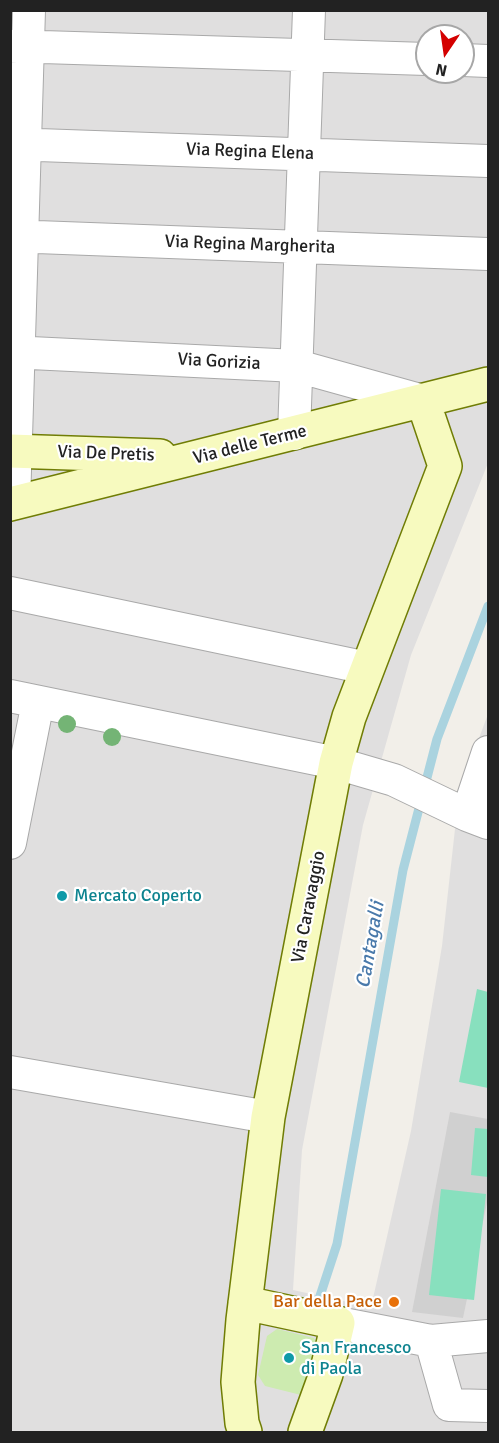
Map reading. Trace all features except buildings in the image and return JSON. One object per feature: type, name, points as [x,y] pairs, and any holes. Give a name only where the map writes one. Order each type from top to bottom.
[{"type":"main road","name":"Via delle Terme","points":[[12,504],[489,384]]},
{"type":"main road","name":"Via Caravaggio","points":[[243,1432],[238,1382],[245,1303],[268,1118],[336,763],[349,717],[445,466],[423,401]]},
{"type":"main road","name":"Via De Pretis","points":[[13,451],[201,457]]},
{"type":"main road","points":[[245,1303],[338,1323],[326,1374],[305,1432]]},
{"type":"street","points":[[12,504],[19,46],[29,10]]},
{"type":"street","points":[[294,434],[309,10]]},
{"type":"street","points":[[19,46],[415,59]]},
{"type":"street","name":"Via Regina Elena","points":[[18,144],[489,161]]},
{"type":"street","name":"Via Regina Margherita","points":[[16,236],[489,254]]},
{"type":"street","name":"Via Gorizia","points":[[14,353],[297,366],[423,401]]},
{"type":"street","points":[[10,593],[367,668]]},
{"type":"street","points":[[10,843],[24,699],[336,763],[394,780],[478,819],[489,752]]},
{"type":"street","points":[[10,1072],[268,1118]]},
{"type":"street","points":[[338,1323],[431,1341],[489,1336]]},
{"type":"street","points":[[431,1341],[449,1405],[489,1406]]},
{"type":"shaded area","points":[[10,11],[488,11],[488,463],[411,655],[363,825],[302,1150],[293,1290],[371,1307],[411,1131],[442,946],[462,784],[488,714],[488,1432],[11,1432]]},
{"type":"shaded area","points":[[450,1112],[488,1119],[488,1198],[463,1318],[412,1312]]},
{"type":"green space","points":[[477,989],[488,992],[488,1088],[459,1082]]},
{"type":"green space","points":[[475,1128],[488,1129],[488,1177],[471,1175]]},
{"type":"green space","points":[[441,1189],[486,1194],[474,1300],[429,1295]]},
{"type":"green space","points":[[277,1329],[314,1338],[321,1350],[312,1387],[301,1395],[265,1386],[258,1375],[267,1336]]},
{"type":"waterway","name":"Cantagalli","points":[[319,1299],[337,1244],[403,870],[437,739],[488,606]]},
{"type":"place","name":"Mercato Coperto","points":[[62,896]]},
{"type":"place","name":"Bar della Pace","points":[[394,1302]]},
{"type":"place","name":"San Francesco di Paola","points":[[289,1358]]}]
